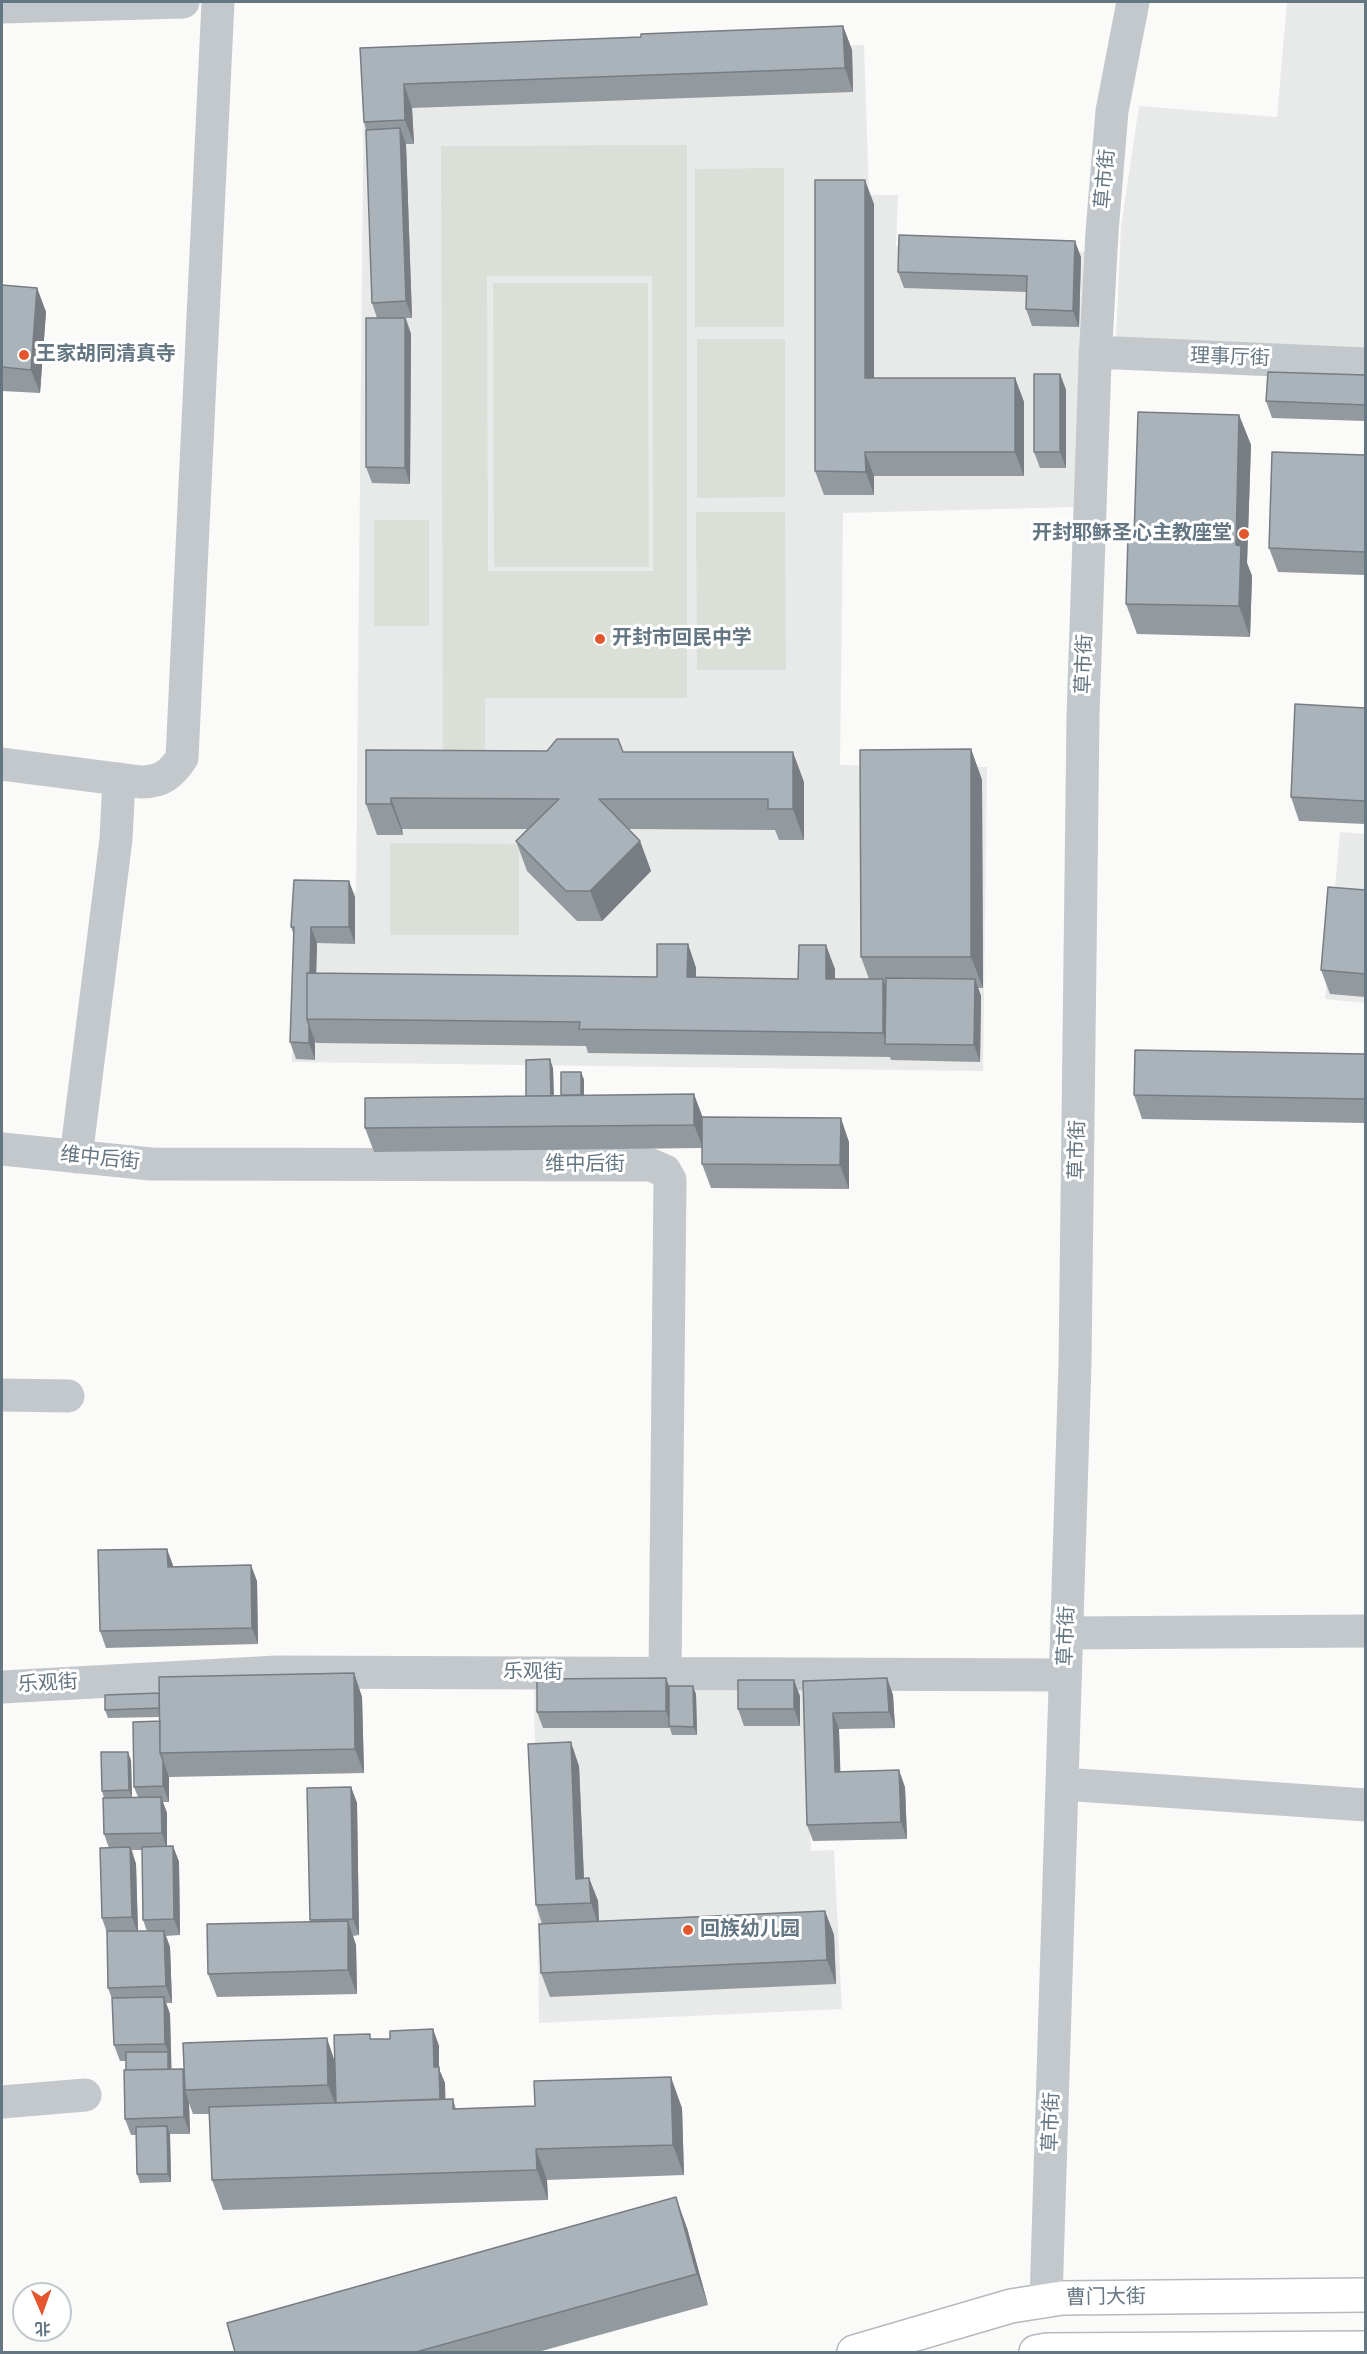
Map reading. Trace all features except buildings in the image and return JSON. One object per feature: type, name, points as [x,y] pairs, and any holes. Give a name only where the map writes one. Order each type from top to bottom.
[{"type":"main road","name":"曹门大街","points":[[854,2352],[1011,2306],[1062,2298],[1365,2295]]},
{"type":"main road","points":[[1036,2352],[1140,2348],[1365,2348]]},
{"type":"street","points":[[2,7],[183,2]]},
{"type":"street","points":[[2,764],[156,782],[172,773],[182,758],[218,2]]},
{"type":"street","name":"草市街","points":[[1046,2301],[1075,1363],[1083,716],[1095,352],[1112,111],[1133,2]]},
{"type":"street","name":"理事厅街","points":[[1095,352],[1365,364]]},
{"type":"street","points":[[76,1156],[116,839],[119,779]]},
{"type":"street","name":"维中后街","points":[[2,1149],[151,1164],[651,1165],[665,1171],[670,1180],[665,1673]]},
{"type":"street","points":[[2,1395],[68,1396]]},
{"type":"street","points":[[1067,1633],[1365,1631]]},
{"type":"street","name":"乐观街","points":[[2,1687],[277,1672],[1065,1675]]},
{"type":"street","points":[[1063,1784],[1365,1805]]},
{"type":"street","points":[[2,2102],[84,2096]]},
{"type":"shaded area","points":[[1287,2],[1365,2],[1365,349],[1116,338],[1121,227],[1139,106],[1277,117]]},
{"type":"shaded area","name":"开封市回民中学","points":[[864,45],[869,195],[898,195],[896,246],[1088,252],[1075,507],[843,513],[840,765],[987,767],[983,1071],[292,1062],[295,891],[356,892],[364,64]]},
{"type":"shaded area","points":[[687,145],[687,698],[485,698],[485,772],[443,773],[441,146]],"holes":[[[487,276],[652,276],[653,571],[488,571]]]},
{"type":"shaded area","points":[[784,168],[784,327],[695,327],[695,169]]},
{"type":"shaded area","points":[[493,283],[648,283],[649,567],[494,567]]},
{"type":"shaded area","points":[[697,339],[785,339],[785,497],[697,498]]},
{"type":"shaded area","points":[[696,512],[785,512],[786,670],[697,670]]},
{"type":"shaded area","points":[[374,520],[429,520],[429,626],[374,626]]},
{"type":"shaded area","points":[[1340,832],[1365,834],[1365,1003],[1325,999]]},
{"type":"shaded area","points":[[390,843],[519,844],[519,935],[390,935]]},
{"type":"shaded area","name":"回族幼儿园","points":[[534,1687],[805,1690],[811,1851],[834,1850],[842,2009],[539,2023]]},
{"type":"place","name":"王家胡同清真寺","points":[[24,355]]},
{"type":"place","name":"开封耶稣圣心主教座堂","points":[[1244,534]]},
{"type":"place","name":"开封市回民中学","points":[[600,639]]},
{"type":"place","name":"回族幼儿园","points":[[688,1930]]}]
